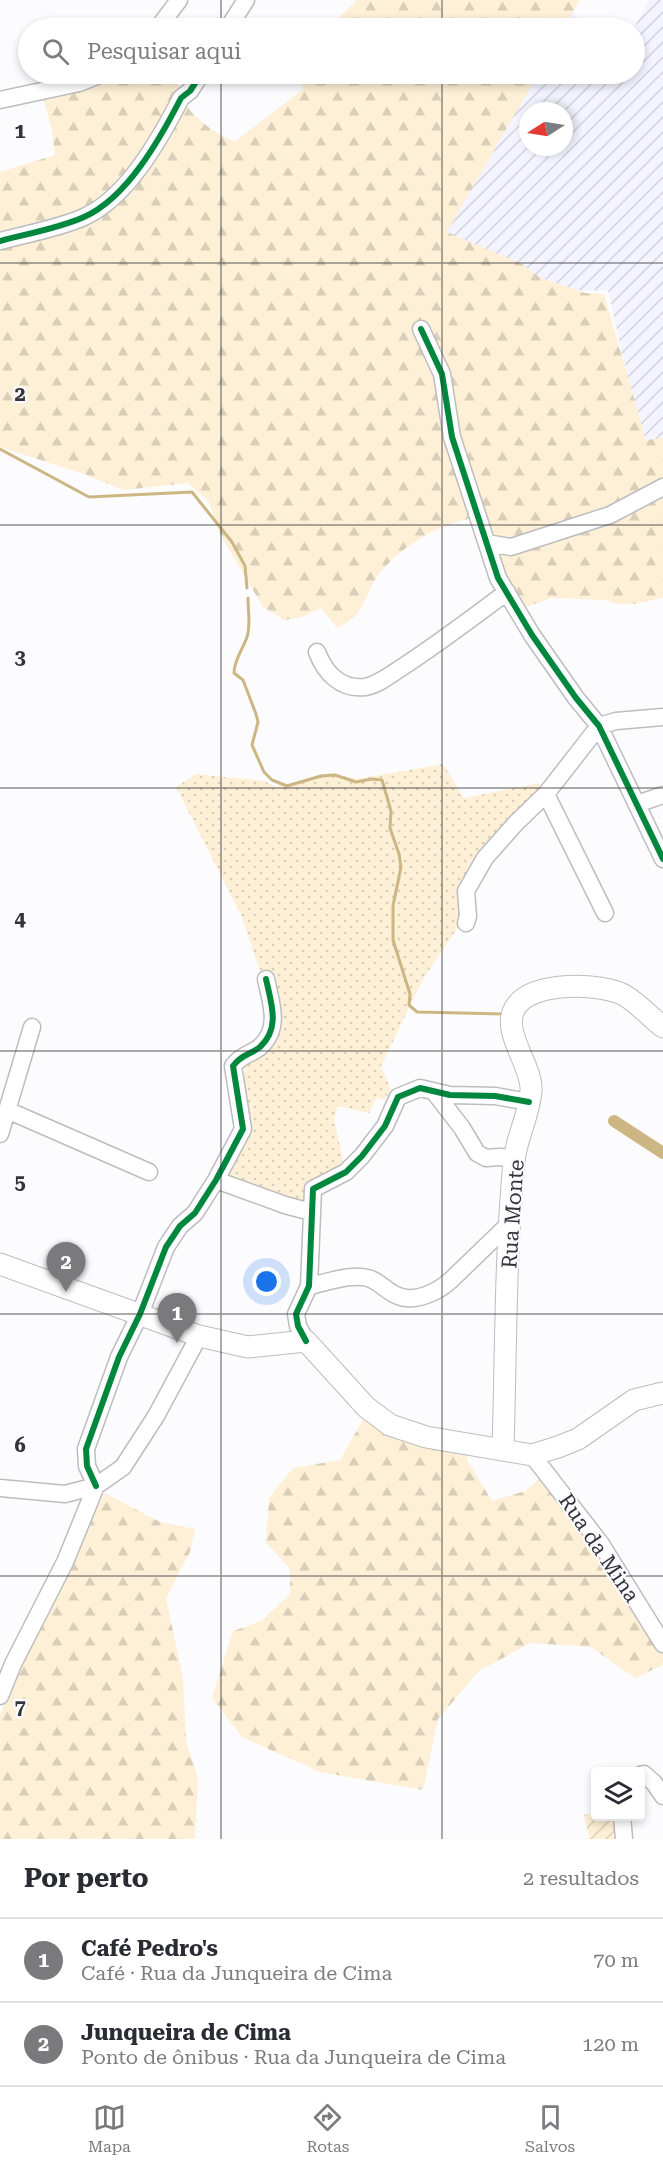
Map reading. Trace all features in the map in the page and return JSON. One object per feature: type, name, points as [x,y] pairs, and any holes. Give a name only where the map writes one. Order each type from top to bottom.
[{"type":"main road","name":"Rua Monte","points":[[502,1448],[514,1159],[529,1102],[530,1080],[514,1038],[512,1016],[516,1005],[525,998],[565,986],[611,989],[627,997],[663,1027]]},
{"type":"main road","points":[[0,1263],[199,1336],[248,1347],[306,1341],[366,1407],[390,1425],[426,1437],[502,1448],[532,1455],[578,1438],[634,1400],[663,1393]]},
{"type":"street","points":[[166,18],[179,0]]},
{"type":"street","points":[[234,18],[246,0]]},
{"type":"street","points":[[0,100],[74,84]]},
{"type":"street","points":[[0,241],[83,217],[109,203],[130,181],[182,98],[195,84]]},
{"type":"street","points":[[421,329],[442,374],[452,437],[498,578],[532,635],[576,698],[599,726],[663,859]]},
{"type":"street","points":[[487,543],[511,547],[610,515],[663,487]]},
{"type":"street","points":[[317,652],[322,664],[334,679],[353,687],[376,684],[434,647],[507,592]]},
{"type":"street","points":[[466,923],[468,916],[466,891],[485,858],[546,794],[599,726],[616,721],[663,717]]},
{"type":"street","points":[[546,794],[605,913]]},
{"type":"street","points":[[637,804],[663,795]]},
{"type":"street","points":[[3,1695],[13,1664],[65,1562],[96,1486],[87,1466],[86,1449],[119,1357],[140,1314],[166,1247],[180,1226],[195,1213],[216,1180],[243,1129],[233,1066],[239,1057],[259,1047],[272,1030],[272,1010],[266,980]]},
{"type":"street","points":[[0,1134],[32,1027]]},
{"type":"street","points":[[306,1341],[298,1326],[296,1314],[309,1286],[313,1189],[346,1172],[362,1156],[385,1126],[398,1097],[420,1088],[450,1095],[495,1096],[529,1102]]},
{"type":"street","points":[[435,1093],[462,1128],[477,1153],[486,1158],[500,1156],[514,1159]]},
{"type":"street","points":[[7,1110],[149,1172]]},
{"type":"street","points":[[216,1180],[311,1212]]},
{"type":"street","points":[[309,1286],[363,1277],[405,1298],[430,1293],[442,1288],[452,1280],[511,1222]]},
{"type":"street","points":[[0,1488],[65,1494],[96,1486],[123,1467],[156,1416],[199,1336]]},
{"type":"street","name":"Rua da Mina","points":[[532,1455],[600,1544],[663,1644]]},
{"type":"street","points":[[645,1775],[663,1796]]},
{"type":"street","points":[[622,1821],[624,1839]]},
{"type":"shaded area","points":[[649,0],[663,0],[663,479],[652,484],[608,291],[572,290],[510,269],[445,235],[519,107],[519,156],[573,156],[573,102],[522,102],[532,84],[645,84],[645,18],[639,18]]},
{"type":"green space","points":[[357,0],[580,0],[570,18],[339,18]]},
{"type":"green space","points":[[65,84],[178,84],[184,101],[193,113],[218,133],[236,141],[303,89],[302,84],[532,84],[522,102],[519,102],[519,107],[447,232],[522,264],[539,277],[585,293],[604,294],[646,440],[663,438],[663,598],[634,604],[618,604],[604,600],[552,598],[520,609],[472,518],[445,526],[421,538],[398,554],[379,574],[357,613],[337,628],[321,608],[302,617],[284,620],[263,607],[221,536],[209,502],[188,483],[123,490],[87,475],[0,447],[0,172],[55,155],[52,131],[43,97],[60,93]]},
{"type":"green space","points":[[443,764],[464,798],[539,783],[541,792],[474,869],[463,920],[423,979],[381,1066],[391,1090],[384,1100],[377,1097],[369,1113],[338,1106],[334,1120],[345,1168],[309,1206],[220,1178],[246,1130],[240,1080],[246,1070],[241,1065],[275,1038],[263,980],[241,915],[176,787],[196,774],[264,781],[276,787],[329,773],[357,779]]},
{"type":"green space","points":[[367,1413],[467,1453],[467,1460],[492,1501],[525,1491],[544,1475],[663,1648],[663,1665],[635,1678],[591,1647],[530,1643],[479,1671],[438,1719],[423,1790],[320,1772],[242,1737],[212,1698],[233,1631],[261,1621],[290,1594],[290,1569],[266,1542],[269,1498],[293,1468],[340,1460]]},
{"type":"green space","points":[[105,1493],[160,1522],[195,1529],[190,1552],[166,1598],[183,1678],[186,1741],[198,1778],[195,1839],[0,1839],[0,1715],[6,1699],[10,1697],[9,1688],[33,1630]]},
{"type":"green space","points":[[591,1814],[591,1821],[617,1821],[619,1839],[589,1839],[584,1815]]},
{"type":"waterway","points":[[0,449],[89,497],[192,492],[232,542],[245,566],[247,588]]},
{"type":"waterway","points":[[248,598],[248,632],[235,664],[234,673],[243,680],[256,714],[258,722],[252,745],[264,772],[272,780],[287,786],[321,776],[335,775],[356,782],[382,780],[391,811],[390,828],[401,867],[393,906],[393,940],[410,994],[409,1005],[417,1012],[503,1014]]},
{"type":"waterway","points":[[614,1121],[663,1153]]},
{"type":"cycle path","points":[[0,241],[54,228],[75,221],[100,208],[128,182],[141,166],[181,98],[195,84]]},
{"type":"cycle path","points":[[421,329],[442,374],[452,437],[498,578],[532,635],[576,698],[599,726],[663,859]]},
{"type":"cycle path","points":[[96,1486],[87,1466],[86,1449],[119,1357],[140,1314],[166,1247],[180,1226],[195,1213],[216,1180],[243,1129],[233,1066],[260,1047],[270,1032],[273,1015],[266,979]]},
{"type":"cycle path","points":[[306,1341],[298,1326],[296,1314],[309,1286],[313,1189],[346,1172],[362,1156],[385,1126],[398,1097],[420,1088],[450,1095],[495,1096],[529,1102]]},
{"type":"place","name":"Junqueira de Cima","points":[[66,1292]]},
{"type":"place","name":"Café Pedro's","points":[[177,1343]]}]
